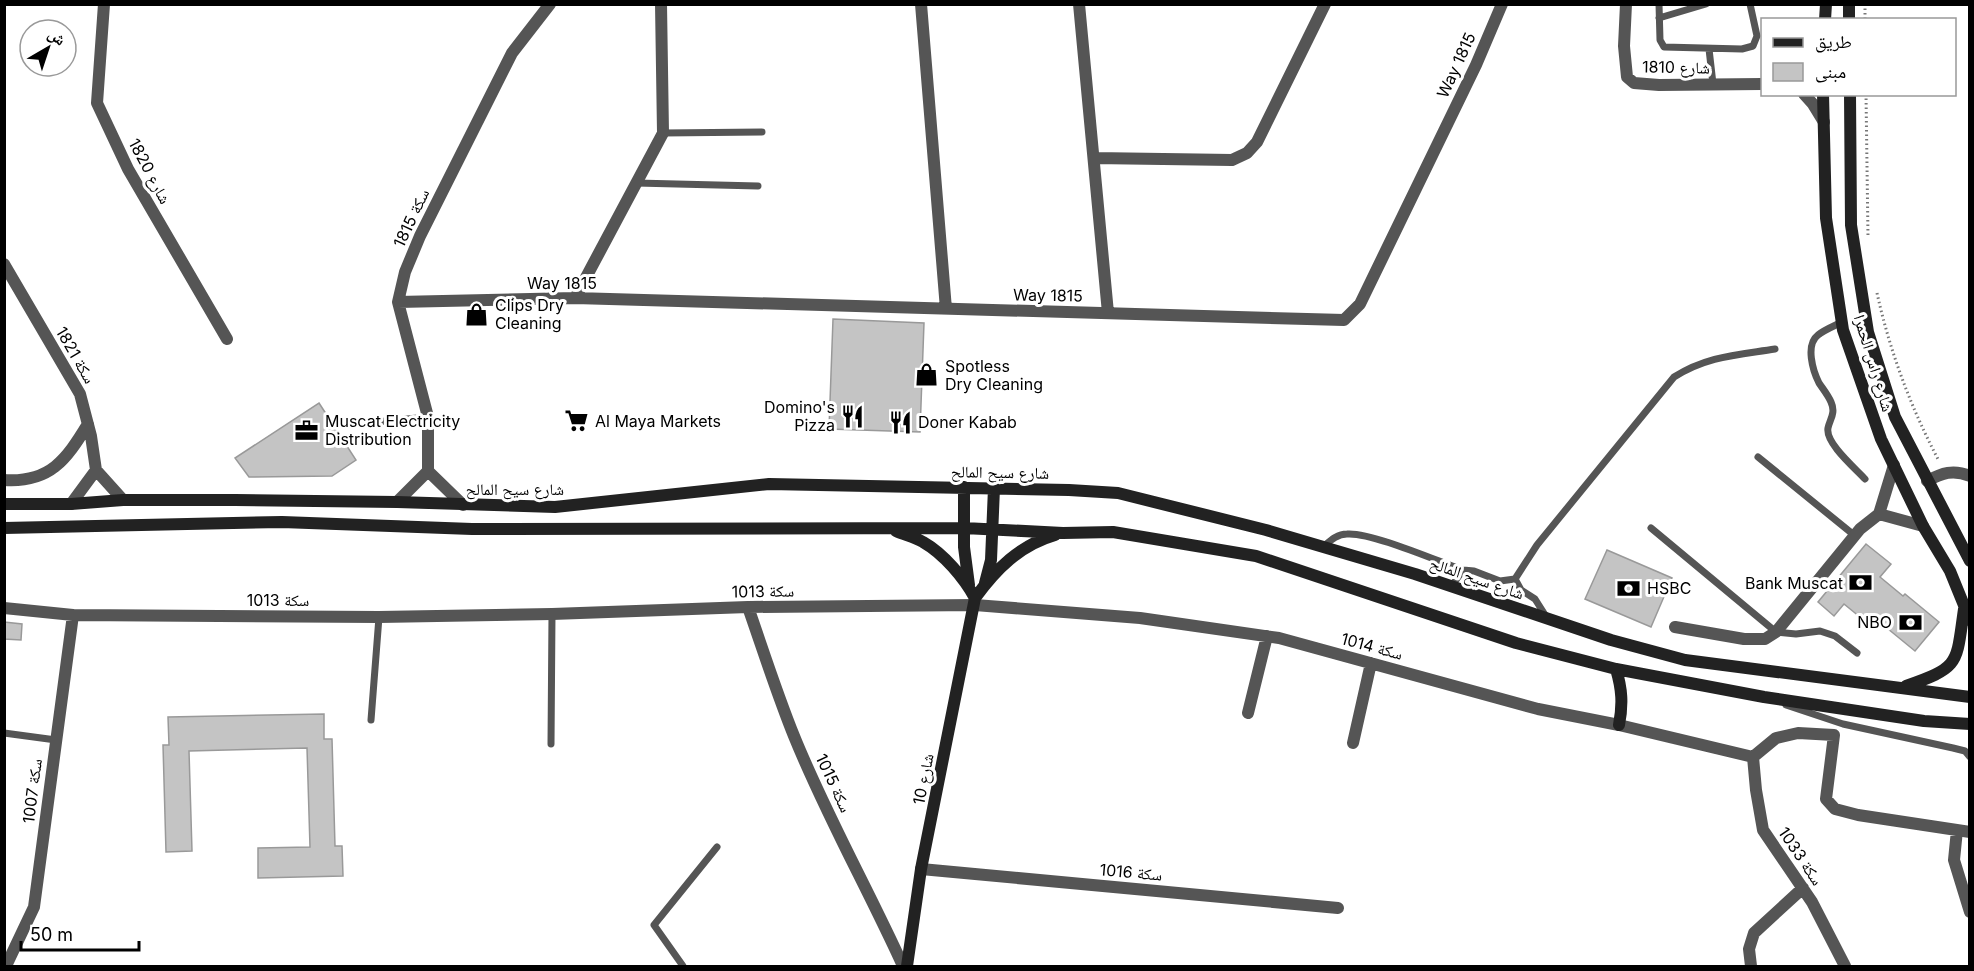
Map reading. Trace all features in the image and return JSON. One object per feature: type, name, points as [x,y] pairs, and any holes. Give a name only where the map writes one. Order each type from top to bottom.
[{"type":"street","name":"1820 شارع","points":[[104,4],[98,103],[128,169],[227,339]]},
{"type":"street","name":"سكة 1815","points":[[428,471],[428,417],[398,302],[405,272],[420,236],[512,53],[550,4]]},
{"type":"street","points":[[575,298],[663,133],[661,4]]},
{"type":"street","points":[[921,4],[946,309]]},
{"type":"street","points":[[1079,4],[1108,313]]},
{"type":"street","points":[[1094,158],[1232,160],[1247,153],[1257,142],[1325,4]]},
{"type":"street","name":"Way 1815","points":[[398,302],[575,298],[1344,320],[1360,304],[1476,65],[1502,4]]},
{"type":"street","name":"شارع 1810","points":[[1626,4],[1624,46],[1627,77],[1634,83],[1659,85],[1761,84]]},
{"type":"street","points":[[1806,96],[1824,122]]},
{"type":"street","name":"شارع راس الحمرا","points":[[1823,96],[1826,218],[1843,330],[1881,439],[1923,526],[1950,571],[1970,620]]},
{"type":"street","name":"شارع راس الحمرا","points":[[1850,96],[1851,225],[1868,332],[1895,417],[1970,561]]},
{"type":"street","name":"سكة 1821","points":[[4,264],[80,394],[96,470]]},
{"type":"street","points":[[4,480],[22,481],[36,478],[50,470],[75,446],[88,424]]},
{"type":"street","points":[[1675,627],[1744,639],[1765,639],[1776,632],[1854,535],[1879,514],[1894,465]]},
{"type":"street","points":[[71,504],[96,470],[123,500]]},
{"type":"street","points":[[397,502],[428,471],[463,505]]},
{"type":"street","points":[[1927,481],[1945,472],[1961,472],[1970,476]]},
{"type":"street","name":"شارع سيح المالح","points":[[4,504],[71,504],[123,500],[397,502],[555,507],[769,484],[964,487],[1118,493],[1266,530],[1451,586],[1611,640],[1685,660],[1970,697]]},
{"type":"street","points":[[964,487],[966,575],[973,597]]},
{"type":"street","points":[[984,586],[989,574],[993,488]]},
{"type":"street","points":[[1879,514],[1923,526]]},
{"type":"street","points":[[4,528],[282,522],[472,529],[964,528],[1063,533],[1113,532],[1257,556],[1516,644],[1616,669],[1764,697],[1924,720],[1970,724]]},
{"type":"street","points":[[887,528],[921,541],[937,551],[973,597]]},
{"type":"street","points":[[973,597],[1013,555],[1046,538],[1063,533]]},
{"type":"street","name":"سكة 1013","points":[[4,608],[73,615],[380,617],[552,614],[973,597]]},
{"type":"street","name":"سكة 1014","points":[[973,597],[1267,636],[1538,709],[1619,725],[1753,757]]},
{"type":"street","name":"شارع 10","points":[[905,966],[921,869],[973,597]]},
{"type":"street","points":[[1902,687],[1936,676],[1952,663],[1958,653],[1965,605]]},
{"type":"street","name":"سكة 1015","points":[[748,607],[794,736],[858,876],[905,966]]},
{"type":"street","name":"سكة 1007","points":[[6,966],[34,907],[73,615]]},
{"type":"street","points":[[1248,713],[1267,636]]},
{"type":"street","points":[[1353,743],[1371,663]]},
{"type":"street","points":[[1616,669],[1622,687],[1623,706],[1619,725]]},
{"type":"street","points":[[1753,757],[1776,738],[1798,733],[1834,735],[1826,799],[1835,809],[1858,815],[1963,831],[1954,860],[1970,912]]},
{"type":"street","name":"سكة 1033","points":[[1753,757],[1756,790],[1764,830],[1812,902],[1845,966]]},
{"type":"street","name":"سكة 1016","points":[[921,869],[1338,908]]},
{"type":"street","points":[[1751,966],[1749,949],[1754,933],[1803,888]]},
{"type":"lane","points":[[1659,4],[1660,40],[1664,46],[1709,49],[1743,49],[1753,46],[1757,36],[1750,4]]},
{"type":"lane","points":[[1659,18],[1706,4]]},
{"type":"lane","points":[[1709,49],[1713,84]]},
{"type":"lane","points":[[663,133],[762,132]]},
{"type":"lane","points":[[636,183],[758,186]]},
{"type":"lane","points":[[1842,322],[1818,335],[1813,341],[1811,348],[1814,372],[1833,405],[1833,418],[1828,428],[1832,444],[1865,479]]},
{"type":"lane","points":[[1323,547],[1334,538],[1346,534],[1364,535],[1500,581],[1515,579],[1537,545],[1674,377],[1692,366],[1720,357],[1775,350]]},
{"type":"lane","points":[[344,425],[428,417]]},
{"type":"lane","points":[[1758,457],[1854,535]]},
{"type":"lane","points":[[1651,528],[1776,632],[1796,634],[1820,631],[1835,636],[1857,653]]},
{"type":"lane","points":[[1451,586],[1463,570]]},
{"type":"lane","points":[[1515,579],[1521,590],[1535,599],[1548,619]]},
{"type":"lane","points":[[550,744],[552,614]]},
{"type":"lane","points":[[371,720],[380,617]]},
{"type":"lane","points":[[1764,697],[1843,724],[1953,748],[1965,752],[1970,757]]},
{"type":"lane","points":[[4,733],[56,740]]},
{"type":"lane","points":[[683,966],[654,925],[717,847]]},
{"type":"path","points":[[1866,96],[1868,241]]},
{"type":"path","points":[[1875,284],[1882,316],[1904,384],[1924,433],[1945,472]]},
{"type":"building","points":[[833,319],[924,323],[920,432],[829,429]]},
{"type":"building","name":"Muscat Electricity Distribution","points":[[319,403],[356,460],[332,476],[249,477],[235,458]]},
{"type":"building","points":[[1866,544],[1891,564],[1880,577],[1939,622],[1915,651],[1871,615],[1866,622],[1844,604],[1834,616],[1818,602]]},
{"type":"building","name":"HSBC","points":[[1607,550],[1672,578],[1651,627],[1585,599]]},
{"type":"building","points":[[4,622],[22,624],[21,640],[4,639]]},
{"type":"building","points":[[324,714],[324,739],[332,739],[335,846],[342,846],[343,876],[258,878],[258,848],[310,847],[307,748],[189,751],[192,851],[166,852],[163,745],[169,745],[168,717]]},
{"type":"place","name":"Clips Dry Cleaning","points":[[477,314]]},
{"type":"place","name":"Spotless Dry Cleaning","points":[[927,375]]},
{"type":"place","name":"Domino's Pizza","points":[[853,416]]},
{"type":"place","name":"Al Maya Markets","points":[[577,421]]},
{"type":"place","name":"Doner Kabab","points":[[900,422]]},
{"type":"place","name":"Muscat Electricity Distribution","points":[[307,430]]},
{"type":"place","name":"Bank Muscat","points":[[1861,583]]},
{"type":"place","name":"HSBC","points":[[1629,588]]},
{"type":"place","name":"NBO","points":[[1910,622]]}]
